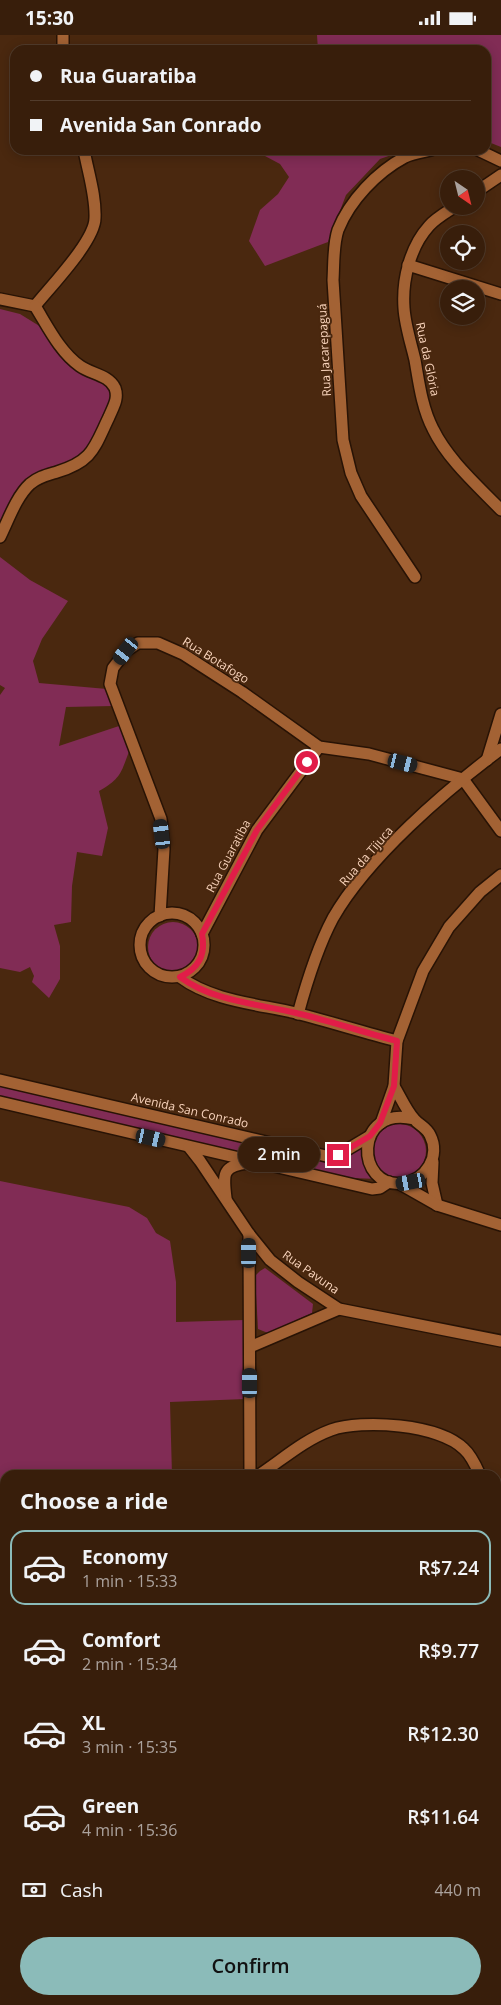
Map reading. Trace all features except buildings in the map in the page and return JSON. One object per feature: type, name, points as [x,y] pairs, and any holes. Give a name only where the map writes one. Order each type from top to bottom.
[{"type":"street","points":[[35,306],[86,243],[96,221],[85,155]]},
{"type":"street","name":"Rua Jacarepaguá","points":[[413,155],[406,157],[378,176],[356,200],[338,230],[334,253],[333,280],[343,440],[351,473],[361,496],[415,577]]},
{"type":"street","points":[[488,155],[501,161]]},
{"type":"street","points":[[485,186],[501,175]]},
{"type":"street","name":"Rua da Glória","points":[[444,215],[430,225],[419,239],[408,265],[404,308],[426,413],[433,430],[442,445],[501,510]]},
{"type":"street","points":[[408,265],[501,294]]},
{"type":"street","points":[[0,299],[35,306],[64,351],[81,367],[106,378],[114,387],[117,397],[94,449],[86,459],[73,467],[39,477],[29,485],[21,495],[0,537]]},
{"type":"street","name":"Rua Botafogo","points":[[160,916],[164,849],[161,819],[110,684],[113,668],[126,651],[138,643],[158,643],[183,654],[319,747],[369,754],[463,779]]},
{"type":"street","points":[[487,760],[501,714]]},
{"type":"street","name":"Rua Guaratiba","points":[[202,934],[257,830],[319,747]]},
{"type":"street","name":"Rua da Tijuca","points":[[298,1014],[318,951],[333,918],[354,887],[408,829],[463,779],[501,749]]},
{"type":"street","points":[[463,779],[501,831]]},
{"type":"street","points":[[501,875],[480,892],[449,927],[423,971],[397,1041],[394,1086],[380,1123],[370,1136],[367,1147],[370,1163],[379,1177],[395,1183],[436,1205],[501,1225]]},
{"type":"street","points":[[167,914],[182,915],[194,922],[202,934],[204,950],[198,965],[180,977],[159,975],[150,969],[144,960],[141,940],[144,930],[151,921],[160,916],[167,914]]},
{"type":"street","points":[[180,977],[193,987],[214,995],[298,1014],[397,1041]]},
{"type":"street","name":"Avenida San Conrado","points":[[0,1080],[326,1156],[338,1155],[370,1136]]},
{"type":"street","points":[[394,1086],[414,1119],[424,1126],[434,1146],[432,1183],[436,1205]]},
{"type":"street","points":[[0,1102],[372,1189],[395,1183],[411,1182],[421,1177],[433,1158]]},
{"type":"street","points":[[380,1123],[391,1118],[403,1117],[414,1119]]},
{"type":"street","name":"Rua Pavuna","points":[[189,1147],[249,1234],[270,1260],[298,1282],[339,1309],[501,1341]]},
{"type":"street","points":[[226,1199],[224,1179],[227,1170],[235,1165],[252,1162]]},
{"type":"street","points":[[249,1234],[250,1470]]},
{"type":"street","points":[[250,1347],[339,1309]]},
{"type":"street","points":[[266,1470],[315,1437],[333,1429],[364,1424],[416,1429],[444,1436],[464,1449],[477,1470]]},
{"type":"shaded area","points":[[317,35],[501,35],[501,147],[491,143],[491,45],[318,45]]},
{"type":"shaded area","points":[[392,155],[380,159],[346,195],[328,242],[265,266],[249,241],[260,210],[278,194],[289,177],[280,164],[265,156]]},
{"type":"shaded area","points":[[0,309],[20,314],[41,327],[70,365],[104,384],[113,396],[88,453],[26,481],[0,529]]},
{"type":"shaded area","points":[[0,557],[30,580],[68,601],[42,639],[33,661],[39,683],[107,689],[113,706],[66,707],[59,746],[122,725],[130,749],[120,774],[99,791],[108,828],[102,856],[77,852],[72,886],[71,922],[54,925],[60,946],[60,979],[49,998],[32,982],[34,976],[30,967],[20,972],[0,968],[0,695],[5,688],[0,685]]},
{"type":"shaded area","points":[[173,922],[183,924],[191,929],[196,937],[198,947],[196,957],[191,965],[183,970],[173,972],[163,970],[155,965],[150,957],[148,947],[150,937],[155,929],[163,924]]},
{"type":"shaded area","points":[[0,1086],[327,1161],[364,1141],[377,1179],[353,1178],[328,1173],[0,1096]]},
{"type":"shaded area","points":[[399,1124],[409,1126],[418,1132],[424,1141],[426,1151],[424,1161],[418,1170],[409,1176],[399,1178],[389,1176],[380,1170],[374,1161],[372,1151],[374,1141],[380,1132],[389,1126]]},
{"type":"shaded area","points":[[0,1181],[129,1207],[147,1218],[156,1233],[170,1241],[176,1282],[176,1322],[245,1320],[245,1399],[170,1402],[172,1470],[0,1470]]},
{"type":"shaded area","points":[[265,1268],[313,1304],[312,1313],[268,1333],[258,1329],[255,1276]]},
{"type":"route","points":[[307,762],[257,830],[202,934],[203,955],[198,965],[180,977],[193,987],[214,995],[298,1014],[397,1041],[394,1086],[380,1123],[370,1136],[338,1155]]}]
